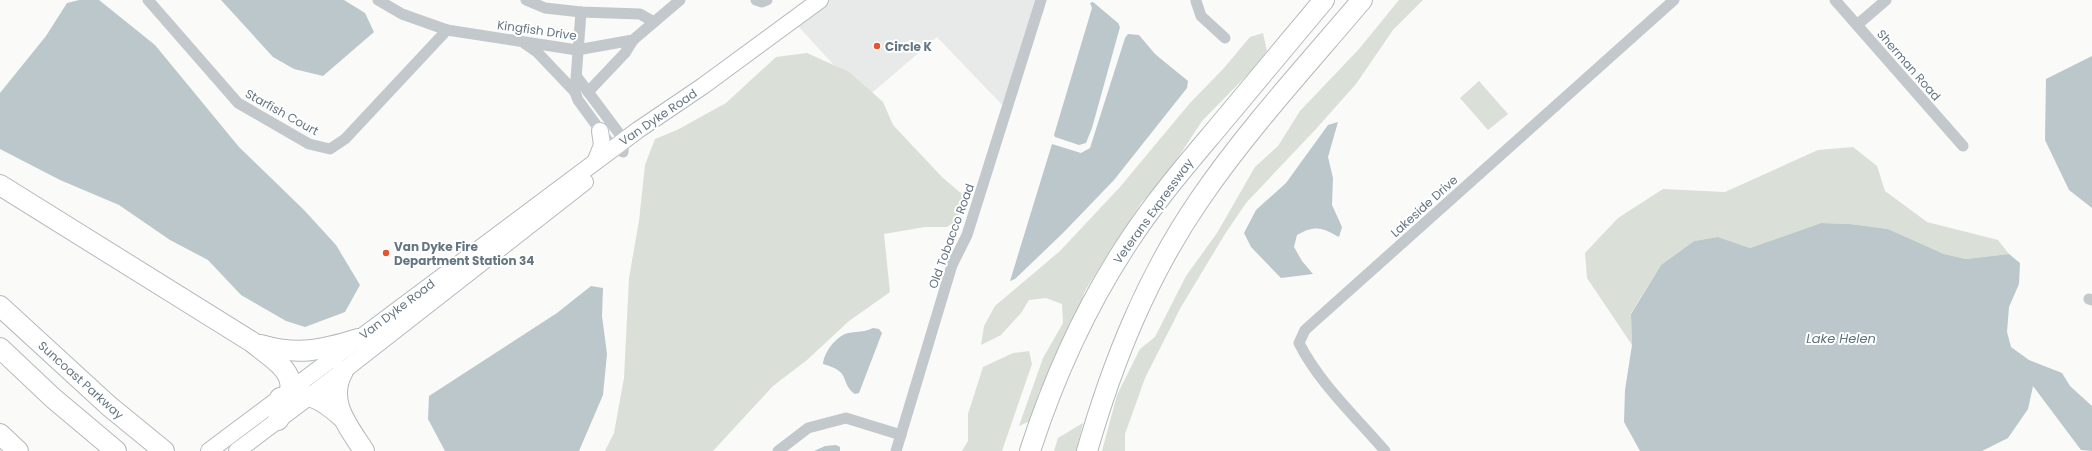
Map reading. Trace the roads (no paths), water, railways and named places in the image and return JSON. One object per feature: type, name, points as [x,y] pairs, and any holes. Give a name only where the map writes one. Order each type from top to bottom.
[{"type":"highway","name":"Veterans Expressway","points":[[1030,451],[1049,396],[1076,336],[1102,284],[1129,240],[1178,175],[1324,0]]},
{"type":"highway","points":[[1087,451],[1108,382],[1128,329],[1147,289],[1181,229],[1200,199],[1244,140],[1362,0]]},
{"type":"highway","points":[[0,185],[252,342],[283,368],[288,374],[293,395],[278,420]]},
{"type":"highway","name":"Suncoast Parkway","points":[[0,306],[103,401],[164,451]]},
{"type":"highway","points":[[252,342],[277,350],[295,352],[321,350],[358,339]]},
{"type":"highway","points":[[0,348],[53,398],[116,451]]},
{"type":"highway","points":[[343,371],[336,392],[343,419]]},
{"type":"highway","points":[[293,395],[326,402],[343,419],[364,451]]},
{"type":"highway","points":[[0,434],[18,451]]},
{"type":"main road","name":"Van Dyke Road","points":[[293,395],[343,371],[620,146],[820,0]]},
{"type":"main road","points":[[596,160],[602,145],[600,131]]},
{"type":"main road","name":"Van Dyke Road","points":[[209,451],[293,395],[358,339],[596,160],[620,146]]},
{"type":"main road","points":[[238,451],[278,420]]},
{"type":"street","name":"Starfish Court","points":[[148,0],[238,103],[309,144],[330,149],[345,139],[447,30]]},
{"type":"street","name":"Kingfish Drive","points":[[378,0],[402,14],[447,30],[577,50],[633,40]]},
{"type":"street","points":[[526,0],[545,8],[581,12],[640,14],[654,22]]},
{"type":"street","points":[[588,92],[625,53],[633,40],[680,0]]},
{"type":"street","points":[[756,0],[762,2],[767,0]]},
{"type":"street","name":"Old Tobacco Road","points":[[896,451],[952,265],[967,235],[1041,0]]},
{"type":"street","points":[[1193,0],[1201,16],[1225,38]]},
{"type":"street","name":"Lakeside Drive","points":[[1385,451],[1320,377],[1305,356],[1299,342],[1305,330],[1674,0]]},
{"type":"street","name":"Sherman Road","points":[[1835,0],[1963,146]]},
{"type":"street","points":[[1857,25],[1886,0]]},
{"type":"street","points":[[575,92],[581,12]]},
{"type":"street","points":[[522,41],[537,52],[575,92],[578,100],[600,131],[620,146]]},
{"type":"street","points":[[577,78],[588,92],[620,146]]},
{"type":"street","points":[[778,451],[808,428],[846,418],[901,435]]},
{"type":"water","points":[[79,0],[99,0],[155,45],[239,147],[304,210],[336,245],[360,285],[345,312],[305,327],[286,321],[241,295],[208,260],[170,240],[119,205],[60,180],[0,149],[0,93],[46,36],[67,3]]},
{"type":"water","points":[[221,0],[344,0],[365,13],[374,32],[323,76],[294,69],[273,57]]},
{"type":"water","points":[[1093,2],[1118,23],[1120,27],[1092,128],[1086,143],[1079,145],[1055,137],[1054,135],[1092,8],[1090,3]]},
{"type":"water","points":[[1128,34],[1139,35],[1155,54],[1188,81],[1187,88],[1114,180],[1063,233],[1015,279],[1010,281],[1052,144],[1081,153],[1090,148],[1125,38]]},
{"type":"water","points":[[2092,56],[2092,208],[2069,190],[2045,140],[2046,79]]},
{"type":"water","points":[[1338,122],[1328,157],[1333,178],[1332,205],[1342,227],[1339,237],[1318,228],[1308,230],[1297,235],[1294,247],[1302,261],[1313,274],[1281,278],[1251,247],[1244,233],[1256,210],[1286,183],[1328,125]]},
{"type":"water","name":"Lake Helen","points":[[1821,223],[1850,224],[1888,229],[1944,254],[1966,259],[2009,254],[2020,263],[2019,284],[2009,307],[2007,332],[2011,347],[2029,360],[2062,373],[2070,386],[2092,406],[2092,451],[2081,450],[2033,386],[2028,409],[2008,438],[1982,451],[1640,451],[1624,422],[1625,390],[1632,345],[1631,314],[1661,265],[1694,241],[1718,237],[1750,248]]},
{"type":"water","points":[[591,286],[603,288],[602,316],[607,354],[603,395],[579,451],[445,451],[428,419],[429,396],[557,313]]},
{"type":"water","points":[[873,328],[879,329],[882,333],[859,393],[855,394],[847,386],[842,374],[832,367],[823,364],[825,355],[830,347],[841,336],[848,333],[866,331]]},
{"type":"water","points":[[836,445],[840,447],[840,451],[814,451],[825,446]]},
{"type":"place","name":"Circle K","points":[[877,46]]},
{"type":"place","name":"Van Dyke Fire Department Station 34","points":[[386,253]]}]
